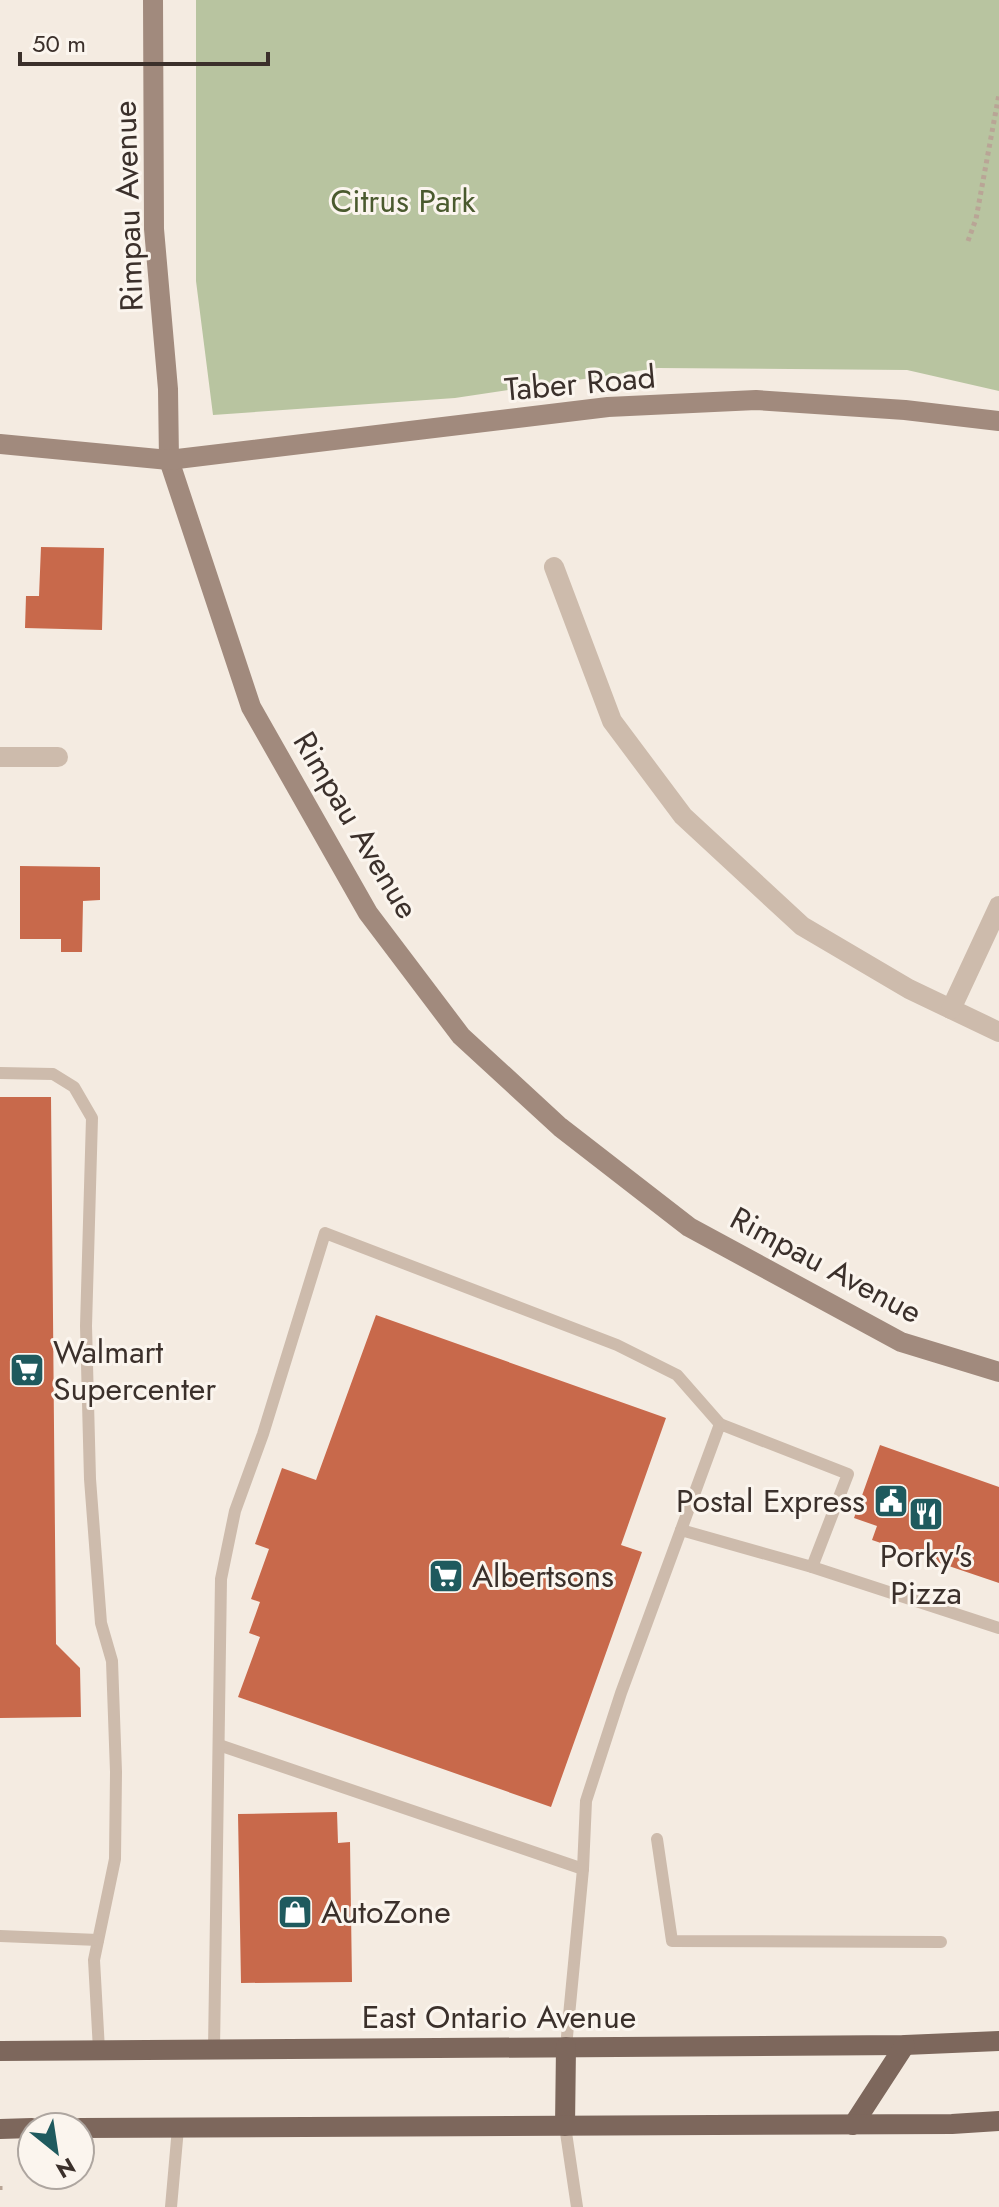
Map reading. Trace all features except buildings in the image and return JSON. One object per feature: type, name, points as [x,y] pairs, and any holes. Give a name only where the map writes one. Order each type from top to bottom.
[{"type":"main road","name":"Rimpau Avenue","points":[[153,0],[154,229],[168,389],[169,460],[251,707],[368,913],[461,1036],[560,1127],[689,1227],[901,1342],[999,1372]]},
{"type":"main road","name":"Taber Road","points":[[0,444],[169,460],[608,407],[756,400],[905,410],[999,421]]},
{"type":"main road","name":"East Ontario Avenue","points":[[0,2051],[905,2045],[999,2041]]},
{"type":"main road","points":[[853,2125],[905,2045]]},
{"type":"main road","points":[[565,2126],[566,2047]]},
{"type":"main road","points":[[96,2128],[853,2125],[999,2121]]},
{"type":"street","points":[[554,567],[612,721],[683,816],[802,926],[909,989],[999,1032]]},
{"type":"street","points":[[0,757],[58,757]]},
{"type":"street","points":[[951,1009],[999,906]]},
{"type":"lane","points":[[0,1073],[53,1074],[74,1087],[92,1118],[86,1326],[90,1479],[101,1623],[112,1661],[116,1772],[115,1859],[94,1960],[99,2050]]},
{"type":"lane","points":[[214,2049],[221,1579],[235,1511],[263,1434],[325,1233],[617,1345],[677,1375],[720,1424],[848,1474],[812,1567]]},
{"type":"lane","points":[[566,2047],[583,1869],[586,1801],[621,1693],[720,1424]]},
{"type":"lane","points":[[681,1530],[812,1567],[999,1628]]},
{"type":"lane","points":[[219,1745],[583,1869]]},
{"type":"lane","points":[[657,1839],[672,1941],[941,1942]]},
{"type":"lane","points":[[0,1936],[98,1940]]},
{"type":"lane","points":[[565,2126],[577,2207]]},
{"type":"lane","points":[[171,2207],[178,2128]]},
{"type":"path","points":[[968,241],[976,219],[999,94]]},
{"type":"green space","name":"Citrus Park","points":[[196,0],[999,0],[999,391],[907,370],[658,368],[455,398],[213,415],[196,281]]},
{"type":"place","name":"Walmart Supercenter","points":[[27,1370]]},
{"type":"place","name":"Postal Express","points":[[891,1501]]},
{"type":"place","name":"Porky's Pizza","points":[[926,1514]]},
{"type":"place","name":"Albertsons","points":[[446,1576]]},
{"type":"place","name":"AutoZone","points":[[295,1912]]}]
